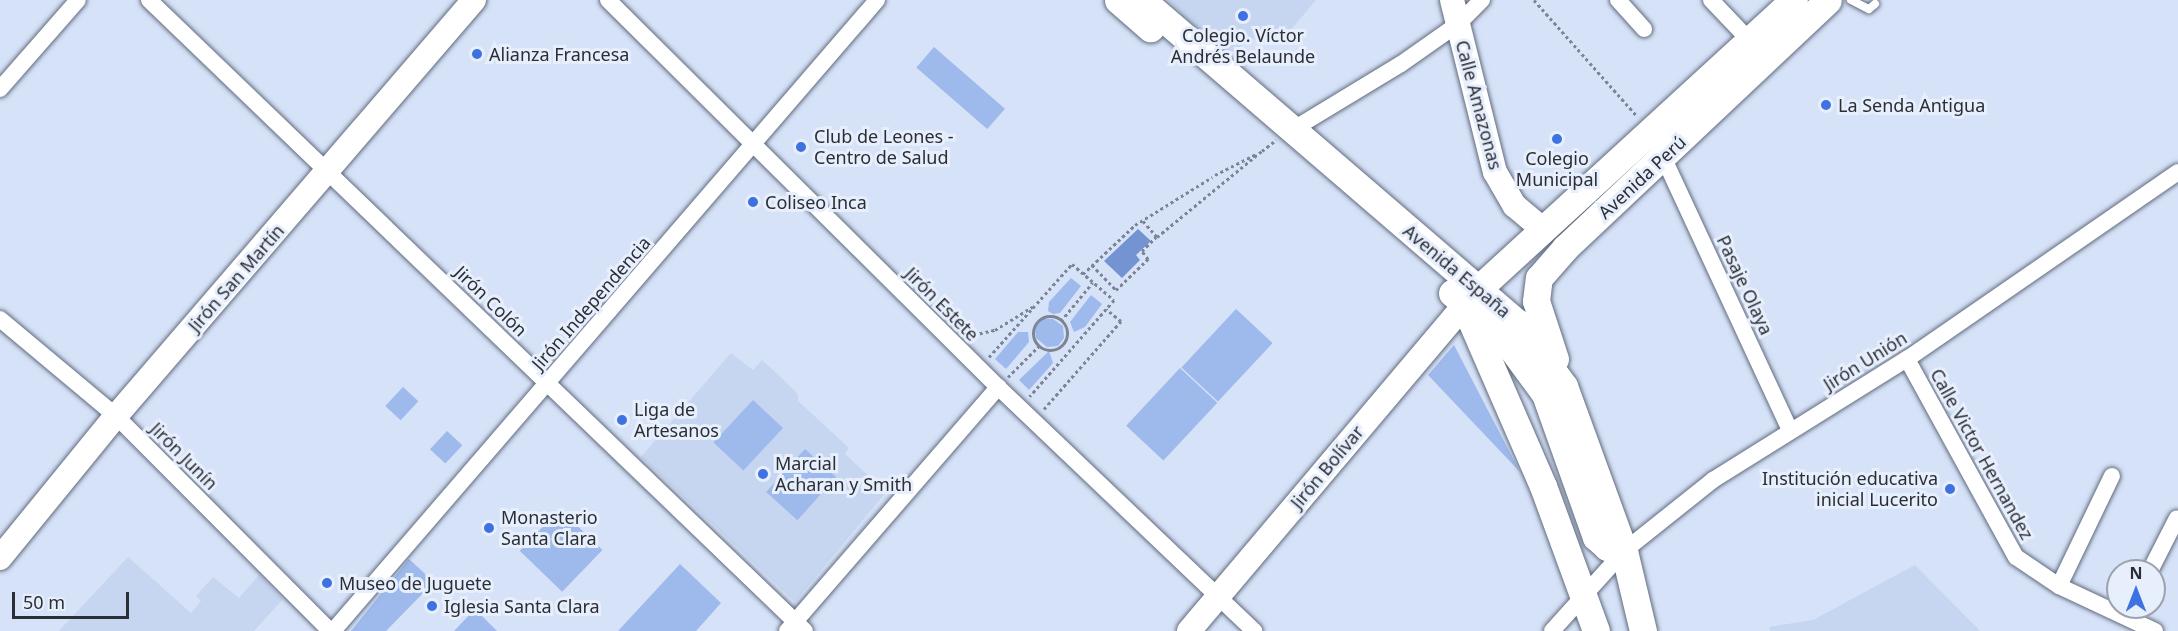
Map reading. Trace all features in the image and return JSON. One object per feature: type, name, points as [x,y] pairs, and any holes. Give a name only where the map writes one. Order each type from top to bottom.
[{"type":"main road","name":"Avenida España","points":[[1118,0],[1277,140],[1470,296],[1518,323],[1564,386],[1624,551],[1643,631]]},
{"type":"main road","name":"Avenida España","points":[[1142,0],[1277,140]]},
{"type":"main road","name":"Avenida Perú","points":[[1470,296],[1794,0]]},
{"type":"main road","name":"Avenida Perú","points":[[1564,386],[1536,301],[1539,278],[1565,248],[1833,0]]},
{"type":"main road","name":"Avenida España","points":[[1470,296],[1596,631]]},
{"type":"main road","points":[[1470,296],[1545,394],[1596,537],[1607,547],[1624,551]]},
{"type":"street","points":[[0,89],[78,0]]},
{"type":"street","name":"Jirón Colón","points":[[149,0],[548,383],[796,628]]},
{"type":"street","name":"Jirón San Martín","points":[[0,558],[116,416],[474,0]]},
{"type":"street","name":"Jirón Estete","points":[[608,0],[752,145],[1254,631]]},
{"type":"street","name":"Jirón Independencia","points":[[332,631],[877,0]]},
{"type":"street","name":"Calle Amazonas","points":[[1452,0],[1496,172],[1515,206],[1544,230]]},
{"type":"street","points":[[1277,140],[1401,64],[1458,24],[1482,0]]},
{"type":"street","points":[[1618,0],[1644,29]]},
{"type":"street","points":[[1711,0],[1750,41]]},
{"type":"street","name":"Pasaje Olaya","points":[[1651,132],[1665,157],[1790,430]]},
{"type":"street","name":"Jirón Unión","points":[[1552,631],[1624,551],[1713,480],[1907,359],[2178,172]]},
{"type":"street","name":"Jirón Bolívar","points":[[1189,631],[1470,296]]},
{"type":"street","name":"Jirón Junín","points":[[0,319],[116,416],[332,631]]},
{"type":"street","name":"Calle Victor Hernandez","points":[[1907,359],[2016,557],[2059,586],[2106,603]]},
{"type":"street","points":[[796,628],[1001,384]]},
{"type":"street","points":[[2059,586],[2112,476]]},
{"type":"street","points":[[2156,559],[2177,518]]},
{"type":"street","name":"Calle Victor Hernandez","points":[[2139,619],[2155,631]]},
{"type":"lane","points":[[1833,0],[1869,9],[1875,4]]},
{"type":"path","points":[[1534,0],[1651,132]]},
{"type":"path","points":[[1083,274],[1143,221],[1277,140]]},
{"type":"path","points":[[1110,296],[1148,259],[1142,251],[1156,237],[1277,140]]},
{"type":"path","points":[[1143,221],[1156,237]]},
{"type":"path","points":[[988,357],[1072,264],[1110,296],[1114,300],[1030,396]]},
{"type":"path","points":[[1092,265],[1116,290]]},
{"type":"path","points":[[1061,321],[1093,282]]},
{"type":"path","points":[[966,336],[995,330],[1037,303]]},
{"type":"path","points":[[1046,411],[1121,321],[1106,309]]},
{"type":"path","points":[[1049,316],[1061,321],[1066,335],[1062,344],[1048,350],[1039,346],[1033,335],[1037,322],[1049,316]]},
{"type":"path","points":[[1001,384],[1039,346]]},
{"type":"shaded area","name":"Colegio. Víctor Andrés Belaunde","points":[[1168,0],[1316,0],[1289,32],[1250,39],[1227,57]]},
{"type":"shaded area","points":[[934,47],[1005,109],[987,129],[916,67]]},
{"type":"shaded area","points":[[1138,229],[1151,241],[1136,255],[1140,260],[1122,278],[1104,261]]},
{"type":"shaded area","points":[[1071,278],[1081,286],[1060,313],[1053,314],[1048,311],[1049,302]]},
{"type":"shaded area","points":[[1091,295],[1102,304],[1085,327],[1074,332],[1070,322]]},
{"type":"shaded area","points":[[1236,309],[1273,343],[1218,402],[1181,368]]},
{"type":"shaded area","points":[[1042,319],[1053,319],[1063,326],[1064,338],[1058,346],[1047,347],[1036,338],[1035,328]]},
{"type":"shaded area","points":[[1018,332],[1028,332],[1029,342],[1006,369],[995,359]]},
{"type":"shaded area","points":[[1454,345],[1520,472],[1428,375]]},
{"type":"shaded area","points":[[1049,351],[1053,363],[1029,390],[1019,380]]},
{"type":"shaded area","name":"Marcial Acharan y Smith","points":[[731,353],[753,370],[762,360],[771,368],[798,394],[798,401],[849,448],[845,454],[886,492],[795,602],[641,457]]},
{"type":"shaded area","points":[[1180,368],[1217,403],[1163,461],[1126,426]]},
{"type":"shaded area","points":[[403,387],[418,401],[401,420],[385,406]]},
{"type":"shaded area","points":[[753,400],[783,428],[743,470],[713,442]]},
{"type":"shaded area","points":[[447,431],[462,445],[445,464],[430,449]]},
{"type":"shaded area","points":[[805,449],[836,477],[797,520],[766,492]]},
{"type":"shaded area","points":[[560,509],[602,550],[562,592],[520,551]]},
{"type":"shaded area","points":[[128,557],[191,613],[201,601],[196,596],[213,577],[239,598],[259,575],[283,599],[254,631],[59,631]]},
{"type":"shaded area","points":[[409,559],[434,582],[386,631],[351,631]]},
{"type":"shaded area","points":[[680,564],[721,603],[696,631],[618,631]]},
{"type":"shaded area","points":[[1915,565],[1980,631],[1770,631],[1769,627],[1813,620]]},
{"type":"shaded area","points":[[475,609],[497,631],[454,631]]},
{"type":"place","name":"Colegio. Víctor Andrés Belaunde","points":[[1243,16]]},
{"type":"place","name":"Alianza Francesa","points":[[477,54]]},
{"type":"place","name":"La Senda Antigua","points":[[1826,105]]},
{"type":"place","name":"Colegio Municipal","points":[[1557,139]]},
{"type":"place","name":"Club de Leones - Centro de Salud","points":[[801,147]]},
{"type":"place","name":"Coliseo Inca","points":[[753,202]]},
{"type":"place","name":"Liga de Artesanos","points":[[622,420]]},
{"type":"place","name":"Marcial Acharan y Smith","points":[[763,474]]},
{"type":"place","name":"Institución educativa inicial Lucerito","points":[[1950,489]]},
{"type":"place","name":"Monasterio Santa Clara","points":[[489,528]]},
{"type":"place","name":"Museo de Juguete","points":[[327,583]]},
{"type":"place","name":"Iglesia Santa Clara","points":[[432,606]]}]
